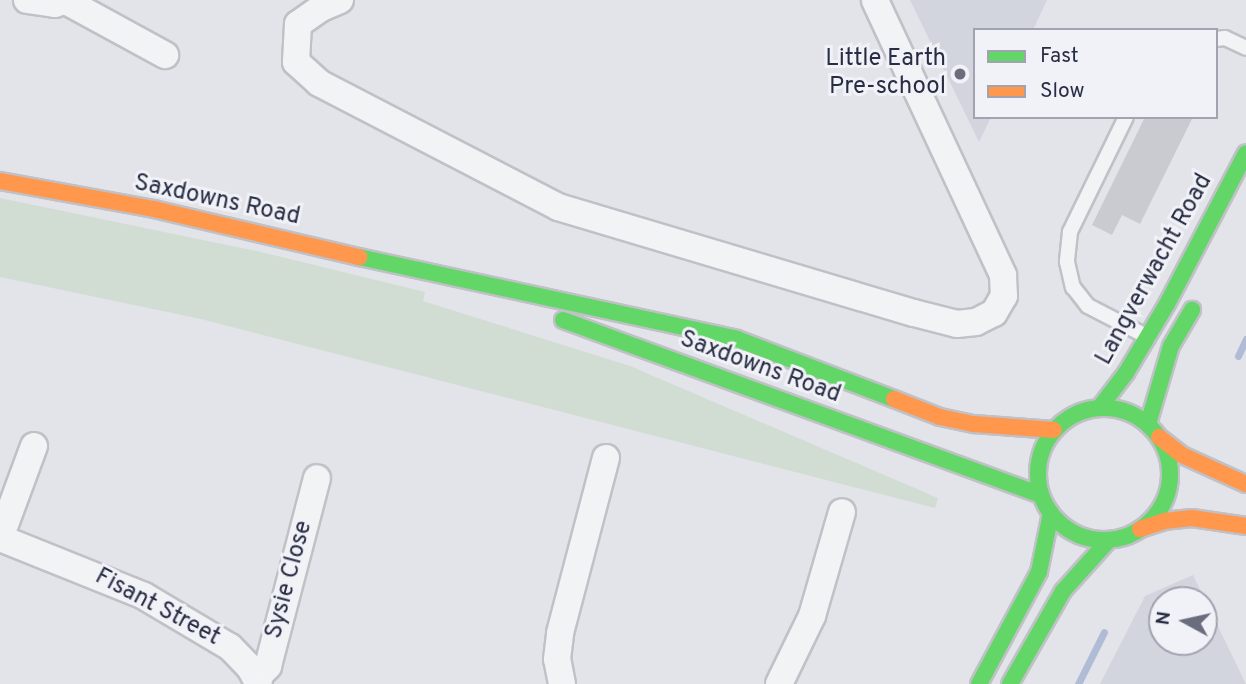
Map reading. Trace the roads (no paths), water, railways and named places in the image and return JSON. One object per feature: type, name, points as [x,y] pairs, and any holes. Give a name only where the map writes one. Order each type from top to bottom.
[{"type":"street","points":[[27,0],[55,4],[66,0],[165,55]]},
{"type":"street","points":[[340,0],[321,8],[298,24],[296,62],[319,83],[558,207],[925,316],[957,324],[976,322],[994,313],[1004,296],[1003,275],[875,0]]},
{"type":"street","name":"Langverwacht Road","points":[[1100,407],[1148,337],[1246,153]]},
{"type":"street","name":"Saxdowns Road","points":[[0,181],[153,209],[463,282],[551,297],[737,339],[940,417],[974,424],[1054,430]]},
{"type":"street","name":"Saxdowns Road","points":[[463,282],[1041,495]]},
{"type":"street","points":[[1148,424],[1171,346],[1202,292]]},
{"type":"street","points":[[1109,540],[1074,533],[1051,513],[1041,495],[1039,460],[1054,430],[1067,418],[1100,407],[1117,408],[1148,424],[1159,437],[1190,460],[1246,484]]},
{"type":"street","points":[[1140,529],[1153,518],[1169,487],[1170,470],[1159,437]]},
{"type":"street","points":[[0,538],[34,446]]},
{"type":"street","points":[[562,684],[557,659],[560,633],[606,458]]},
{"type":"street","name":"Sysie Close","points":[[258,681],[268,666],[317,478]]},
{"type":"street","points":[[779,684],[812,616],[842,512]]},
{"type":"street","points":[[979,684],[1039,572],[1051,513]]},
{"type":"street","points":[[1010,684],[1063,591],[1109,540],[1164,521],[1192,518],[1246,526]]},
{"type":"street","name":"Fisant Street","points":[[0,538],[129,588],[230,647],[258,681]]},
{"type":"lane","points":[[1218,39],[1225,38],[1246,48]]},
{"type":"lane","points":[[1125,119],[1070,232],[1067,262],[1073,287],[1088,306],[1148,337]]},
{"type":"waterway","points":[[1238,356],[1246,339]]},
{"type":"waterway","points":[[1078,684],[1104,632]]},
{"type":"place","name":"Little Earth Pre-school","points":[[960,74]]}]
